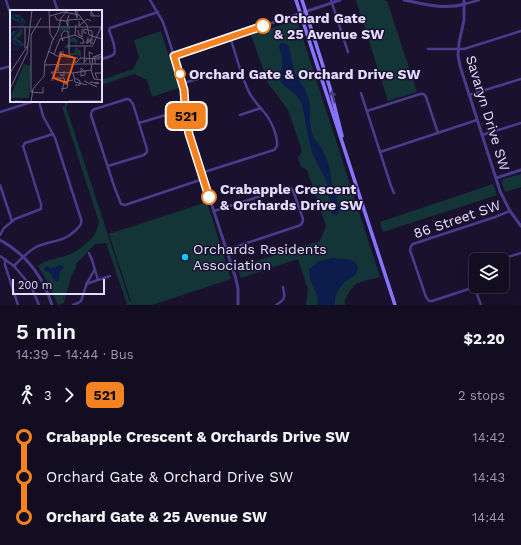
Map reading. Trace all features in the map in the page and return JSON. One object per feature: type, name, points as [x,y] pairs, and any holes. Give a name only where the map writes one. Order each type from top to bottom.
[{"type":"main road","points":[[296,0],[395,305]]},
{"type":"main road","points":[[302,0],[330,88],[348,162]]},
{"type":"street","points":[[6,0],[10,13]]},
{"type":"street","points":[[54,0],[58,10]]},
{"type":"street","points":[[150,0],[163,22],[183,83],[188,131],[238,285],[238,305]]},
{"type":"street","points":[[174,56],[332,1],[340,0]]},
{"type":"street","points":[[404,0],[442,7],[455,6],[479,0]]},
{"type":"street","name":"Savaryn Drive SW","points":[[464,0],[464,20],[458,50],[460,66],[496,178],[510,211],[521,226]]},
{"type":"street","points":[[332,1],[348,52]]},
{"type":"street","points":[[102,59],[115,53],[115,48],[109,30],[110,28],[158,12]]},
{"type":"street","points":[[428,49],[466,49],[521,31]]},
{"type":"street","points":[[201,173],[276,148],[277,146],[272,125],[267,115],[254,100],[248,89],[230,37]]},
{"type":"street","points":[[0,69],[10,66]]},
{"type":"street","points":[[183,83],[198,79]]},
{"type":"street","points":[[469,96],[521,79]]},
{"type":"street","points":[[361,93],[394,194]]},
{"type":"street","points":[[367,112],[420,94],[424,94],[438,133]]},
{"type":"street","points":[[108,166],[144,155],[147,152],[132,101],[129,99],[92,110],[91,115],[119,201],[121,204],[124,205],[204,179]]},
{"type":"street","points":[[0,112],[32,102]]},
{"type":"street","points":[[14,266],[23,256],[38,246],[66,238],[82,223],[53,134],[45,120],[39,102]]},
{"type":"street","points":[[240,116],[261,108]]},
{"type":"street","points":[[139,123],[186,109]]},
{"type":"street","points":[[380,152],[477,120]]},
{"type":"street","points":[[482,135],[521,123]]},
{"type":"street","points":[[188,131],[198,129]]},
{"type":"street","points":[[0,234],[12,221],[42,208],[23,144],[53,134]]},
{"type":"street","points":[[496,178],[521,170]]},
{"type":"street","points":[[0,185],[12,221]]},
{"type":"street","points":[[214,211],[286,188],[291,188],[303,219],[303,223],[301,225],[226,250]]},
{"type":"street","name":"86 Street SW","points":[[469,289],[429,301],[426,298],[410,246],[510,211]]},
{"type":"street","points":[[0,240],[23,256],[40,278],[48,292],[52,305]]},
{"type":"street","points":[[89,253],[98,280]]},
{"type":"street","points":[[509,257],[521,253]]},
{"type":"street","points":[[0,256],[14,266],[31,286],[39,305]]},
{"type":"street","points":[[4,259],[4,265],[18,305]]},
{"type":"street","points":[[73,305],[81,301],[86,284],[95,270]]},
{"type":"street","points":[[86,284],[110,276]]},
{"type":"street","points":[[276,305],[283,301],[283,287]]},
{"type":"street","points":[[477,293],[481,305]]},
{"type":"green space","points":[[356,0],[387,1],[417,92],[388,101]]},
{"type":"green space","points":[[296,20],[380,277],[355,285],[346,297],[345,305],[306,305],[308,290],[298,259],[241,278],[237,267],[320,241],[326,226],[307,170],[301,167],[298,158],[302,151],[288,110],[268,83],[251,35]]},
{"type":"green space","points":[[161,31],[179,88],[152,97],[147,80],[134,74],[102,85],[102,80],[133,69],[139,57],[134,40]]},
{"type":"green space","points":[[64,102],[69,102],[66,107],[130,302],[131,301],[109,234],[207,202],[231,279],[152,305],[126,305],[127,304],[106,243],[95,244],[76,264],[64,303],[58,305],[38,266],[52,259],[71,254],[79,249],[93,237],[99,222],[62,107],[65,106]]},
{"type":"green space","points":[[521,174],[521,187],[505,192],[502,184],[503,179]]},
{"type":"green space","points":[[493,184],[497,195],[383,232],[380,222]]},
{"type":"water","points":[[281,43],[286,44],[289,47],[294,72],[306,91],[310,105],[310,123],[312,133],[321,147],[329,165],[332,183],[339,206],[339,212],[337,215],[334,215],[331,211],[327,182],[313,155],[302,104],[296,95],[281,83],[280,72],[282,67],[282,56],[279,47]]},
{"type":"water","points":[[333,258],[346,259],[355,262],[358,268],[357,272],[340,287],[335,299],[335,305],[317,305],[318,298],[310,279],[309,269],[319,261]]},
{"type":"water","points":[[60,265],[64,267],[60,272],[59,281],[54,281],[50,273],[44,270],[45,267],[48,266],[50,269]]},
{"type":"bus line","name":"521","points":[[209,197],[189,134],[186,120],[184,90],[180,72],[174,56],[263,26]]},
{"type":"place","name":"Orchard Gate & 25 Avenue SW","points":[[263,26]]},
{"type":"place","name":"Orchard Gate & Orchard Drive SW","points":[[180,74]]},
{"type":"place","name":"Crabapple Crescent & Orchards Drive SW","points":[[209,197]]},
{"type":"place","name":"Orchards Residents Association","points":[[185,257]]}]
